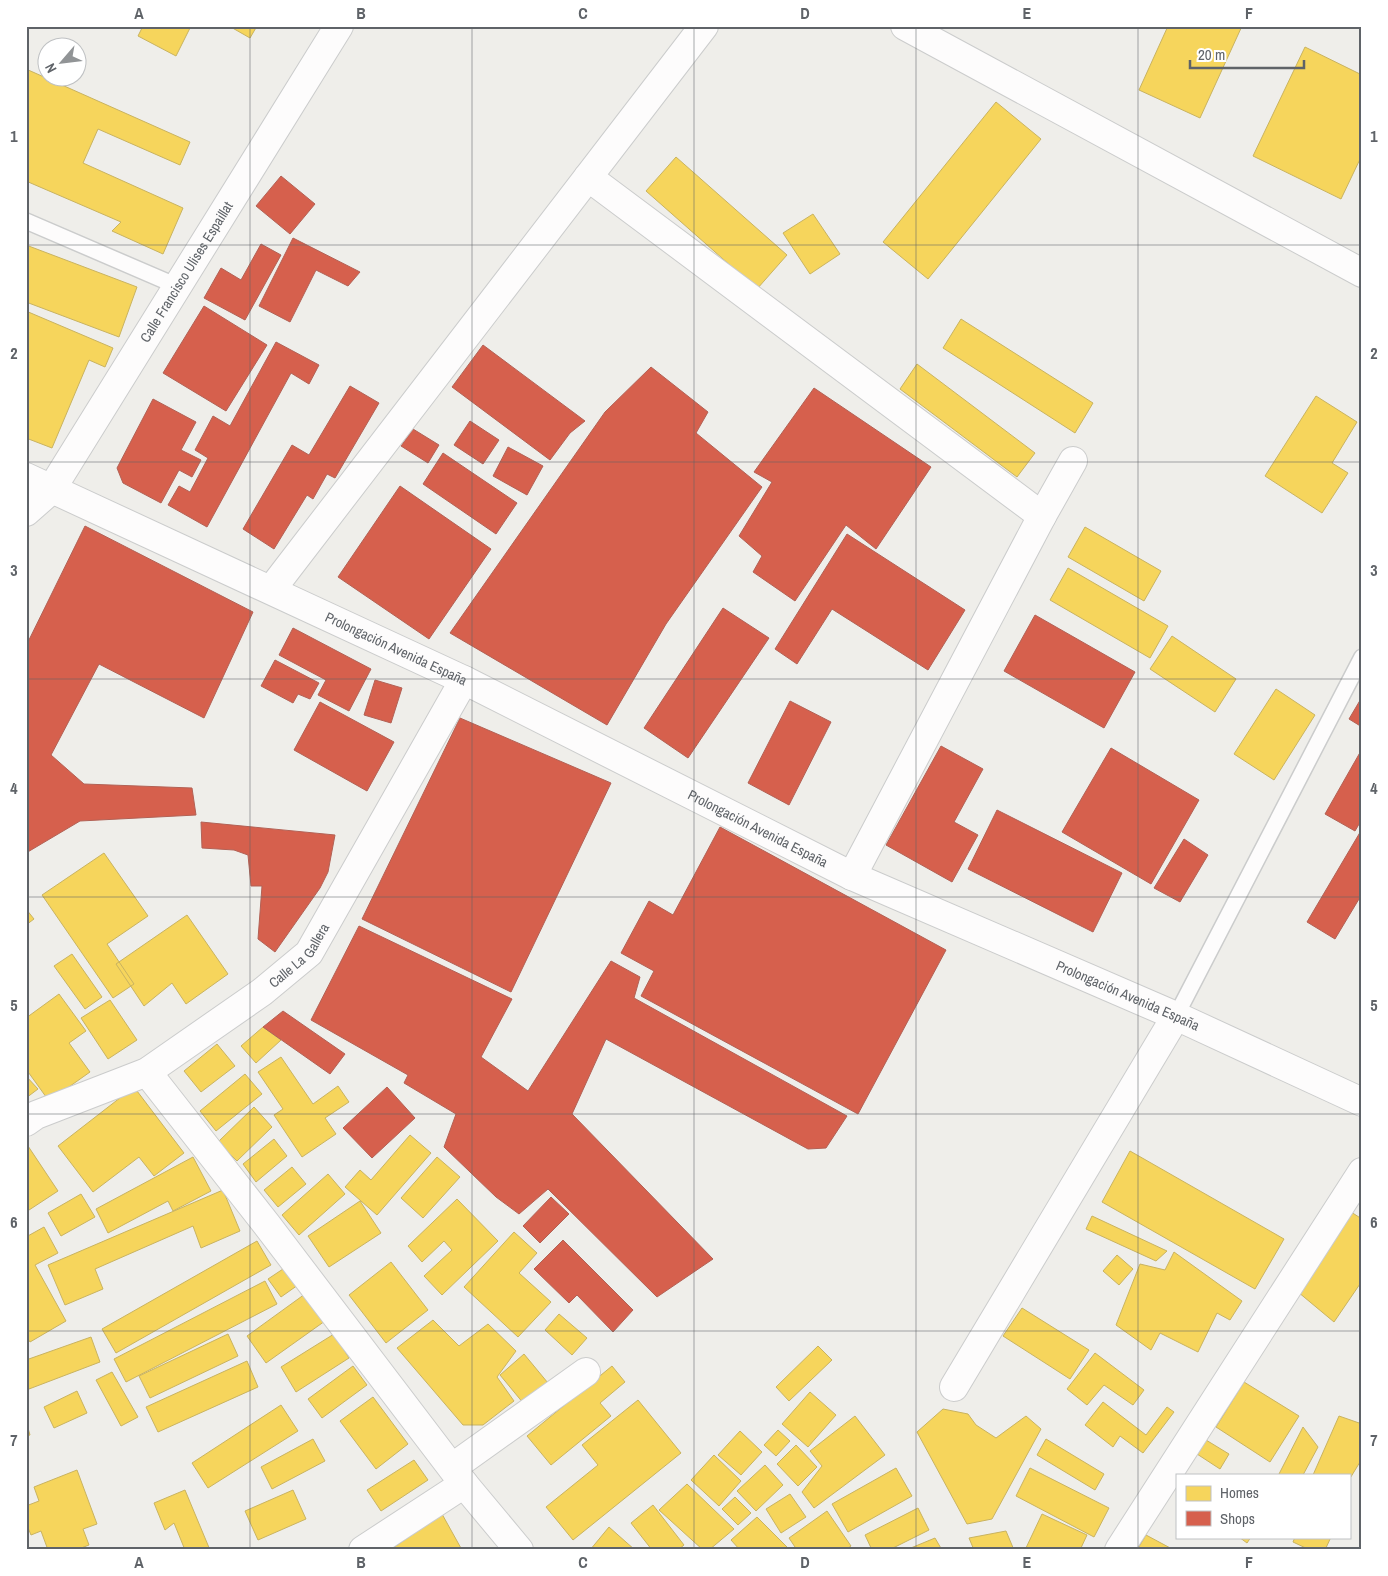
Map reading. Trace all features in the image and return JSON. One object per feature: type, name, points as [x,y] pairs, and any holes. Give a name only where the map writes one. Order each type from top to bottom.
[{"type":"street","name":"Calle Francisco Ulises Espaillat","points":[[26,512],[51,490],[339,26]]},
{"type":"street","points":[[271,590],[704,26]]},
{"type":"street","points":[[905,26],[1362,272]]},
{"type":"street","points":[[588,178],[1042,516]]},
{"type":"street","points":[[852,876],[1073,460]]},
{"type":"street","name":"Prolongación Avenida España","points":[[26,477],[464,680],[852,876],[1176,1016],[1362,1102]]},
{"type":"street","name":"Calle La Gallera","points":[[26,1122],[36,1115],[147,1072],[262,992],[309,953],[464,680]]},
{"type":"street","points":[[954,1387],[1176,1016]]},
{"type":"street","points":[[147,1072],[458,1476],[519,1550]]},
{"type":"street","points":[[1119,1550],[1362,1172]]},
{"type":"street","points":[[363,1550],[586,1372]]},
{"type":"lane","points":[[26,222],[177,286]]},
{"type":"lane","points":[[1176,1016],[1362,657]]},
{"type":"building: Homes","points":[[143,26],[191,26],[176,56],[138,36]]},
{"type":"building: Homes","points":[[229,26],[257,26],[250,38]]},
{"type":"building: Homes","points":[[1168,26],[1242,26],[1200,118],[1139,90]]},
{"type":"building: Homes","points":[[1305,47],[1362,75],[1362,155],[1341,199],[1253,156]]},
{"type":"building: Homes","points":[[26,69],[38,74],[38,88],[69,88],[190,142],[180,165],[98,129],[83,163],[183,208],[163,254],[112,231],[121,222],[26,181]]},
{"type":"building: Homes","points":[[996,102],[1041,139],[928,279],[883,242]]},
{"type":"building: Homes","points":[[676,157],[787,255],[757,289],[646,191]]},
{"type":"building: Homes","points":[[813,214],[840,254],[810,274],[783,233]]},
{"type":"building: Homes","points":[[26,245],[137,287],[119,337],[26,302]]},
{"type":"building: Homes","points":[[26,311],[113,348],[105,367],[89,360],[52,448],[26,438]]},
{"type":"building: Homes","points":[[961,319],[1093,403],[1075,433],[943,348]]},
{"type":"building: Homes","points":[[917,364],[1035,453],[1017,477],[900,389]]},
{"type":"building: Homes","points":[[1316,396],[1357,422],[1332,463],[1348,473],[1322,513],[1265,476]]},
{"type":"building: Homes","points":[[1085,527],[1161,571],[1144,601],[1068,557]]},
{"type":"building: Homes","points":[[1068,568],[1168,626],[1150,658],[1050,600]]},
{"type":"building: Homes","points":[[1172,636],[1236,679],[1215,712],[1150,669]]},
{"type":"building: Homes","points":[[1276,689],[1315,715],[1274,780],[1234,754]]},
{"type":"building: Homes","points":[[104,853],[148,916],[107,944],[134,984],[113,998],[42,895]]},
{"type":"building: Homes","points":[[26,909],[34,919],[26,925]]},
{"type":"building: Homes","points":[[187,915],[228,974],[186,1004],[172,983],[144,1006],[116,964]]},
{"type":"building: Homes","points":[[72,954],[102,997],[85,1009],[54,966]]},
{"type":"building: Homes","points":[[59,994],[86,1031],[69,1043],[90,1072],[49,1101],[26,1069],[26,1018]]},
{"type":"building: Homes","points":[[110,1000],[137,1040],[108,1059],[81,1018]]},
{"type":"building: Homes","points":[[263,1027],[281,1040],[256,1063],[241,1046]]},
{"type":"building: Homes","points":[[217,1044],[235,1066],[201,1092],[184,1071]]},
{"type":"building: Homes","points":[[281,1057],[313,1104],[338,1086],[349,1102],[325,1118],[336,1134],[302,1157],[274,1115],[283,1109],[258,1072]]},
{"type":"building: Homes","points":[[245,1074],[262,1094],[216,1131],[200,1111]]},
{"type":"building: Homes","points":[[26,1076],[38,1089],[26,1098]]},
{"type":"building: Homes","points":[[134,1087],[184,1153],[154,1176],[139,1157],[93,1192],[58,1146]]},
{"type":"building: Homes","points":[[254,1107],[272,1127],[237,1161],[218,1142]]},
{"type":"building: Homes","points":[[410,1135],[431,1153],[377,1215],[345,1187],[360,1170],[371,1180]]},
{"type":"building: Homes","points":[[274,1139],[287,1156],[256,1182],[243,1164]]},
{"type":"building: Homes","points":[[26,1143],[58,1191],[26,1212]]},
{"type":"building: Homes","points":[[1130,1151],[1284,1239],[1255,1289],[1102,1202]]},
{"type":"building: Homes","points":[[193,1157],[211,1191],[173,1211],[168,1201],[108,1233],[96,1209]]},
{"type":"building: Homes","points":[[437,1157],[460,1177],[423,1218],[401,1198]]},
{"type":"building: Homes","points":[[292,1167],[306,1184],[278,1207],[264,1190]]},
{"type":"building: Homes","points":[[328,1174],[345,1194],[299,1235],[282,1215]]},
{"type":"building: Homes","points":[[223,1190],[240,1231],[201,1248],[193,1226],[95,1269],[103,1289],[65,1305],[48,1265]]},
{"type":"building: Homes","points":[[81,1194],[95,1217],[61,1236],[48,1213]]},
{"type":"building: Homes","points":[[457,1199],[498,1241],[442,1295],[424,1276],[452,1250],[444,1241],[422,1262],[408,1246]]},
{"type":"building: Homes","points":[[360,1201],[381,1233],[329,1267],[308,1236]]},
{"type":"building: Homes","points":[[1351,1212],[1362,1219],[1362,1281],[1334,1322],[1292,1287]]},
{"type":"building: Homes","points":[[1092,1216],[1167,1251],[1156,1261],[1086,1229]]},
{"type":"building: Homes","points":[[44,1227],[58,1253],[35,1265],[66,1321],[30,1342],[26,1336],[26,1237]]},
{"type":"building: Homes","points":[[514,1232],[537,1253],[519,1273],[551,1302],[518,1337],[464,1287]]},
{"type":"building: Homes","points":[[257,1241],[271,1265],[116,1353],[102,1329]]},
{"type":"building: Homes","points":[[1174,1252],[1242,1301],[1230,1320],[1217,1313],[1198,1352],[1160,1333],[1151,1350],[1116,1325],[1140,1264],[1165,1270]]},
{"type":"building: Homes","points":[[1117,1255],[1133,1269],[1119,1285],[1103,1271]]},
{"type":"building: Homes","points":[[391,1262],[428,1310],[386,1343],[349,1295]]},
{"type":"building: Homes","points":[[286,1267],[298,1285],[281,1297],[268,1279]]},
{"type":"building: Homes","points":[[265,1281],[277,1304],[126,1382],[114,1359]]},
{"type":"building: Homes","points":[[305,1294],[325,1321],[266,1363],[247,1336]]},
{"type":"building: Homes","points":[[1022,1308],[1089,1350],[1070,1379],[1003,1336]]},
{"type":"building: Homes","points":[[559,1314],[587,1338],[572,1355],[545,1330]]},
{"type":"building: Homes","points":[[433,1320],[459,1346],[488,1324],[516,1351],[497,1377],[514,1401],[483,1425],[463,1425],[397,1348]]},
{"type":"building: Homes","points":[[228,1334],[238,1356],[150,1398],[139,1376]]},
{"type":"building: Homes","points":[[334,1334],[349,1358],[296,1392],[281,1367]]},
{"type":"building: Homes","points":[[91,1337],[100,1362],[29,1389],[26,1382],[26,1360]]},
{"type":"building: Homes","points":[[818,1346],[832,1360],[789,1401],[776,1387]]},
{"type":"building: Homes","points":[[1095,1353],[1144,1390],[1133,1405],[1104,1385],[1087,1405],[1067,1389]]},
{"type":"building: Homes","points":[[524,1354],[548,1383],[524,1404],[500,1375]]},
{"type":"building: Homes","points":[[247,1361],[258,1387],[158,1432],[146,1407]]},
{"type":"building: Homes","points":[[353,1366],[367,1385],[322,1418],[308,1399]]},
{"type":"building: Homes","points":[[612,1366],[625,1382],[600,1403],[611,1416],[551,1465],[527,1436]]},
{"type":"building: Homes","points":[[112,1372],[138,1417],[121,1426],[96,1380]]},
{"type":"building: Homes","points":[[1244,1382],[1299,1416],[1270,1462],[1216,1427]]},
{"type":"building: Homes","points":[[77,1391],[87,1413],[54,1428],[44,1407]]},
{"type":"building: Homes","points":[[810,1392],[836,1415],[808,1447],[782,1424]]},
{"type":"building: Homes","points":[[373,1397],[408,1444],[376,1469],[340,1421]]},
{"type":"building: Homes","points":[[638,1400],[681,1453],[573,1540],[546,1507],[598,1465],[582,1445]]},
{"type":"building: Homes","points":[[1103,1402],[1146,1435],[1167,1407],[1174,1412],[1143,1453],[1120,1436],[1113,1447],[1085,1425]]},
{"type":"building: Homes","points":[[281,1405],[298,1431],[208,1488],[192,1463]]},
{"type":"building: Homes","points":[[943,1409],[968,1414],[976,1425],[996,1438],[1026,1416],[1041,1429],[992,1519],[967,1524],[917,1432]]},
{"type":"building: Homes","points":[[855,1416],[885,1455],[814,1508],[802,1492],[822,1466],[810,1451]]},
{"type":"building: Homes","points":[[1339,1416],[1362,1424],[1362,1463],[1360,1462],[1350,1478],[1350,1474],[1313,1474]]},
{"type":"building: Homes","points":[[26,1421],[30,1435],[26,1436]]},
{"type":"building: Homes","points":[[1303,1427],[1318,1447],[1304,1474],[1279,1474]]},
{"type":"building: Homes","points":[[778,1430],[790,1441],[776,1456],[764,1445]]},
{"type":"building: Homes","points":[[740,1431],[762,1452],[741,1475],[718,1455]]},
{"type":"building: Homes","points":[[313,1439],[325,1461],[272,1489],[261,1467]]},
{"type":"building: Homes","points":[[1046,1439],[1104,1474],[1095,1490],[1037,1455]]},
{"type":"building: Homes","points":[[1206,1440],[1229,1454],[1220,1469],[1197,1454]]},
{"type":"building: Homes","points":[[796,1445],[817,1467],[798,1486],[777,1464]]},
{"type":"building: Homes","points":[[714,1455],[741,1481],[719,1506],[691,1480]]},
{"type":"building: Homes","points":[[414,1460],[428,1480],[381,1511],[367,1490]]},
{"type":"building: Homes","points":[[765,1465],[783,1485],[756,1511],[737,1491]]},
{"type":"building: Homes","points":[[896,1468],[912,1496],[848,1532],[832,1504]]},
{"type":"building: Homes","points":[[1030,1468],[1109,1508],[1094,1537],[1016,1496]]},
{"type":"building: Homes","points":[[77,1470],[97,1524],[83,1529],[89,1545],[76,1550],[48,1550],[41,1531],[31,1535],[26,1523],[26,1506],[39,1501],[34,1487]]},
{"type":"building: Homes","points":[[687,1484],[734,1529],[709,1550],[703,1550],[659,1510]]},
{"type":"building: Homes","points":[[185,1490],[210,1550],[185,1550],[174,1523],[165,1530],[154,1503]]},
{"type":"building: Homes","points":[[293,1490],[306,1519],[258,1540],[245,1511]]},
{"type":"building: Homes","points":[[790,1494],[806,1517],[781,1533],[766,1509]]},
{"type":"building: Homes","points":[[735,1497],[751,1513],[738,1525],[722,1509]]},
{"type":"building: Homes","points":[[653,1505],[684,1545],[678,1550],[652,1550],[631,1523]]},
{"type":"building: Homes","points":[[918,1508],[929,1530],[889,1550],[872,1550],[865,1535]]},
{"type":"building: Homes","points":[[827,1511],[851,1546],[845,1550],[797,1550],[789,1538]]},
{"type":"building: Homes","points":[[442,1514],[462,1550],[390,1550]]},
{"type":"building: Homes","points":[[1042,1514],[1087,1535],[1080,1550],[1025,1550]]},
{"type":"building: Homes","points":[[757,1517],[788,1548],[785,1550],[740,1550],[731,1540]]},
{"type":"building: Homes","points":[[609,1527],[635,1550],[590,1550]]},
{"type":"building: Homes","points":[[1006,1531],[1014,1550],[974,1550],[969,1538]]},
{"type":"building: Homes","points":[[1146,1535],[1174,1550],[1137,1550]]},
{"type":"building: Homes","points":[[935,1538],[942,1550],[906,1550]]},
{"type":"building: Homes","points":[[1240,1538],[1250,1538],[1247,1543]]},
{"type":"building: Homes","points":[[1295,1538],[1331,1538],[1325,1550],[1310,1550],[1293,1542]]},
{"type":"building: Shops","points":[[281,176],[315,204],[290,234],[256,206]]},
{"type":"building: Shops","points":[[293,238],[360,272],[348,286],[316,270],[290,322],[259,306]]},
{"type":"building: Shops","points":[[261,244],[281,255],[245,320],[204,298],[221,268],[241,280]]},
{"type":"building: Shops","points":[[204,306],[267,345],[226,411],[163,373]]},
{"type":"building: Shops","points":[[276,342],[319,365],[309,384],[291,373],[207,527],[168,505],[179,486],[190,492],[208,458],[195,450],[213,416],[230,426]]},
{"type":"building: Shops","points":[[483,345],[585,421],[570,433],[550,460],[452,387]]},
{"type":"building: Shops","points":[[651,367],[708,412],[696,433],[762,487],[666,624],[607,725],[450,633],[605,412]]},
{"type":"building: Shops","points":[[350,386],[379,403],[335,478],[327,474],[313,499],[307,495],[274,549],[243,529],[292,445],[309,455]]},
{"type":"building: Shops","points":[[814,388],[931,467],[876,549],[846,525],[795,601],[753,572],[762,556],[739,536],[772,482],[754,472]]},
{"type":"building: Shops","points":[[153,399],[196,422],[181,450],[201,460],[192,477],[179,470],[161,503],[123,483],[117,468]]},
{"type":"building: Shops","points":[[470,421],[499,440],[483,464],[454,445]]},
{"type":"building: Shops","points":[[413,429],[439,445],[428,463],[401,446]]},
{"type":"building: Shops","points":[[508,447],[543,466],[527,495],[493,476]]},
{"type":"building: Shops","points":[[443,453],[517,503],[496,534],[423,484]]},
{"type":"building: Shops","points":[[400,486],[491,549],[429,639],[338,577]]},
{"type":"building: Shops","points":[[85,526],[253,612],[204,718],[99,664],[51,755],[84,784],[192,788],[196,815],[80,821],[26,853],[26,646]]},
{"type":"building: Shops","points":[[847,534],[965,610],[928,670],[832,609],[797,664],[775,649]]},
{"type":"building: Shops","points":[[723,608],[769,638],[688,758],[644,728]]},
{"type":"building: Shops","points":[[1035,615],[1135,672],[1104,728],[1004,671]]},
{"type":"building: Shops","points":[[293,628],[371,669],[349,711],[318,695],[326,680],[279,655]]},
{"type":"building: Shops","points":[[275,660],[319,683],[310,699],[298,694],[293,703],[261,686]]},
{"type":"building: Shops","points":[[375,680],[402,688],[391,723],[364,715]]},
{"type":"building: Shops","points":[[1362,697],[1362,727],[1349,719]]},
{"type":"building: Shops","points":[[790,701],[831,722],[789,805],[748,783]]},
{"type":"building: Shops","points":[[320,702],[394,742],[367,791],[294,750]]},
{"type":"building: Shops","points":[[460,718],[611,783],[511,992],[362,919]]},
{"type":"building: Shops","points":[[941,746],[983,769],[954,822],[978,835],[952,882],[886,845]]},
{"type":"building: Shops","points":[[1111,748],[1199,800],[1151,884],[1062,832]]},
{"type":"building: Shops","points":[[1362,749],[1362,819],[1355,831],[1325,814]]},
{"type":"building: Shops","points":[[997,810],[1122,873],[1093,932],[968,869]]},
{"type":"building: Shops","points":[[201,822],[335,835],[328,872],[320,888],[275,952],[258,939],[262,886],[251,886],[248,855],[234,850],[202,848]]},
{"type":"building: Shops","points":[[720,827],[946,950],[858,1114],[641,996],[654,971],[621,953],[649,901],[673,915]]},
{"type":"building: Shops","points":[[1362,829],[1362,894],[1335,939],[1307,922]]},
{"type":"building: Shops","points":[[1184,839],[1208,855],[1180,902],[1154,888]]},
{"type":"building: Shops","points":[[359,926],[512,999],[481,1057],[528,1091],[611,961],[640,977],[634,998],[847,1116],[826,1148],[808,1149],[606,1039],[572,1114],[713,1259],[657,1297],[548,1189],[519,1214],[496,1197],[444,1147],[456,1114],[404,1083],[408,1075],[311,1020]]},
{"type":"building: Shops","points":[[283,1011],[345,1054],[330,1074],[263,1027]]},
{"type":"building: Shops","points":[[387,1087],[415,1118],[372,1158],[343,1128]]},
{"type":"building: Shops","points":[[551,1197],[569,1214],[540,1243],[523,1226]]},
{"type":"building: Shops","points":[[563,1240],[633,1310],[613,1332],[577,1295],[569,1303],[534,1269]]}]
